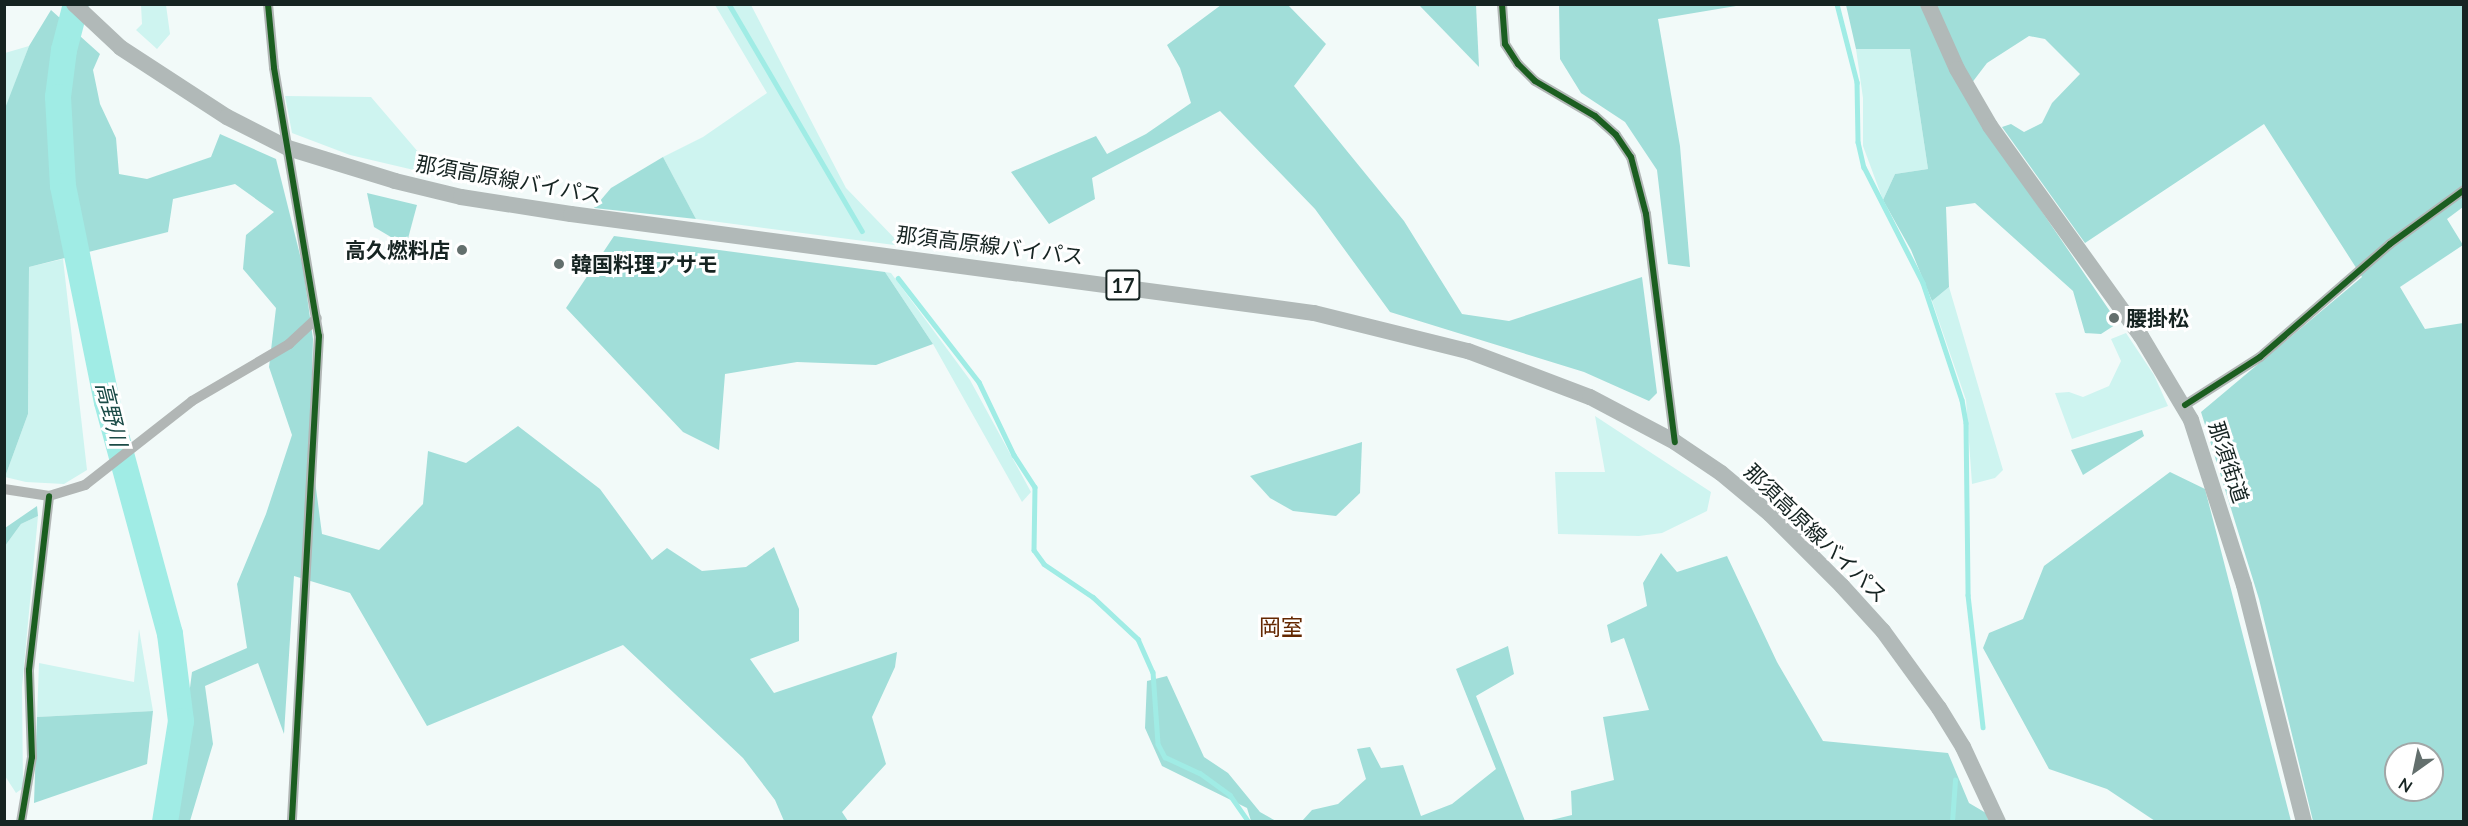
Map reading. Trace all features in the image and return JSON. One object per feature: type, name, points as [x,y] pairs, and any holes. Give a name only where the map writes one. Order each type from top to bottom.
[{"type":"main road","name":"那須高原線バイパス","points":[[74,4],[91,21],[156,72],[227,117],[288,148],[395,181],[483,201],[1314,313],[1456,347],[1534,374],[1590,397],[1675,442],[1760,504],[1883,631],[1964,747],[1998,822]]},
{"type":"main road","name":"那須街道","points":[[1928,4],[1958,69],[1990,126],[2141,336],[2184,405],[2244,585],[2304,822]]},
{"type":"street","points":[[268,4],[288,148],[317,318],[318,384],[292,822]]},
{"type":"street","points":[[1502,4],[1505,44],[1518,64],[1535,81],[1595,116],[1616,135],[1631,157],[1646,214],[1675,442]]},
{"type":"street","points":[[2184,405],[2260,357],[2390,244],[2463,190]]},
{"type":"street","points":[[4,489],[49,496],[85,485],[192,401],[289,344],[317,318]]},
{"type":"street","points":[[21,822],[32,757],[29,670],[49,496]]},
{"type":"shaded area","points":[[141,5],[166,5],[170,34],[157,49],[136,30],[142,24]]},
{"type":"shaded area","points":[[715,5],[751,5],[846,188],[902,246],[696,219],[663,157],[703,137],[767,93]]},
{"type":"shaded area","points":[[1221,5],[1288,5],[1326,44],[1294,86],[1404,221],[1462,314],[1509,321],[1642,277],[1657,393],[1649,401],[1584,372],[1390,312],[1315,209],[1220,111],[1092,178],[1095,199],[1049,224],[1011,172],[1096,136],[1107,154],[1146,134],[1191,103],[1180,68],[1167,45]]},
{"type":"shaded area","points":[[1419,5],[1476,5],[1479,67]]},
{"type":"shaded area","points":[[1559,5],[1742,5],[1658,19],[1680,146],[1690,267],[1668,264],[1657,170],[1625,122],[1581,93],[1560,59]]},
{"type":"shaded area","points":[[1846,5],[2463,5],[2463,207],[2447,219],[2463,245],[2400,287],[2425,329],[2463,323],[2463,821],[2313,821],[2259,599],[2201,412],[2362,277],[2264,124],[2085,243],[2002,127],[2011,124],[2024,132],[2042,123],[2052,103],[2080,74],[2045,39],[2029,36],[1987,63],[1971,84],[2006,159],[2118,323],[2101,334],[2085,333],[2073,291],[1975,203],[1946,207],[1949,287],[1932,301],[1911,250],[1883,200],[1895,174],[1928,169],[1910,49],[1856,49]]},
{"type":"shaded area","points":[[51,10],[100,54],[93,70],[100,104],[116,138],[119,174],[147,179],[211,157],[220,134],[276,159],[303,267],[313,339],[310,443],[322,534],[379,550],[423,504],[428,451],[466,463],[518,426],[600,489],[652,560],[667,548],[702,571],[746,567],[774,547],[799,609],[799,641],[750,659],[774,693],[897,652],[895,667],[872,717],[886,764],[842,812],[848,821],[784,821],[775,800],[743,758],[623,645],[427,726],[350,593],[294,576],[284,734],[258,663],[205,686],[213,744],[190,821],[173,821],[192,672],[247,648],[237,584],[266,514],[292,435],[269,367],[276,308],[243,269],[246,235],[274,212],[235,184],[173,199],[168,232],[29,267],[28,414],[5,477],[4,111],[29,46]]},
{"type":"shaded area","points":[[29,46],[5,111],[5,53]]},
{"type":"shaded area","points":[[1856,49],[1910,49],[1928,169],[1895,174],[1883,200],[1863,146],[1863,98]]},
{"type":"shaded area","points":[[285,96],[371,97],[425,160],[448,178],[350,155],[292,133]]},
{"type":"shaded area","points":[[663,157],[696,219],[594,208],[611,188]]},
{"type":"shaded area","points":[[367,193],[417,205],[406,246],[374,227]]},
{"type":"shaded area","points":[[614,236],[885,272],[933,344],[876,365],[797,362],[725,374],[719,450],[683,432],[566,308]]},
{"type":"shaded area","points":[[63,259],[87,470],[64,484],[26,482],[5,477],[28,414],[29,267]]},
{"type":"shaded area","points":[[885,272],[891,273],[970,380],[1031,492],[1022,502],[933,344]]},
{"type":"shaded area","points":[[1949,287],[2003,470],[1995,478],[1972,484],[1966,400],[1932,301]]},
{"type":"shaded area","points":[[2126,333],[2154,375],[2168,406],[2072,439],[2055,393],[2069,392],[2083,397],[2109,386],[2121,361],[2111,339]]},
{"type":"shaded area","points":[[1595,416],[1711,492],[1707,511],[1662,533],[1639,536],[1558,534],[1555,472],[1605,472]]},
{"type":"shaded area","points":[[2142,430],[2144,436],[2083,475],[2071,450]]},
{"type":"shaded area","points":[[1362,442],[1360,493],[1336,516],[1293,511],[1270,498],[1250,476]]},
{"type":"shaded area","points":[[2170,472],[2205,489],[2291,821],[2155,821],[2107,789],[2049,769],[1983,648],[1989,633],[2023,619],[2044,566]]},
{"type":"shaded area","points":[[37,506],[38,516],[21,524],[5,546],[5,528]]},
{"type":"shaded area","points":[[38,516],[22,687],[23,788],[16,793],[5,776],[5,546],[21,524]]},
{"type":"shaded area","points":[[1661,553],[1677,572],[1727,556],[1777,662],[1823,741],[1948,753],[1969,803],[1986,813],[1989,822],[1543,822],[1572,815],[1571,791],[1614,780],[1603,717],[1649,710],[1624,638],[1611,643],[1607,625],[1647,606],[1643,583]]},
{"type":"shaded area","points":[[139,629],[153,711],[37,717],[39,663],[134,682]]},
{"type":"shaded area","points":[[1508,646],[1514,674],[1476,696],[1525,821],[1302,821],[1312,810],[1338,804],[1366,779],[1357,749],[1370,747],[1381,768],[1403,765],[1421,816],[1452,804],[1496,769],[1456,669]]},
{"type":"shaded area","points":[[1167,676],[1204,757],[1228,773],[1260,812],[1276,821],[1251,821],[1247,808],[1162,766],[1145,728],[1147,681]]},
{"type":"shaded area","points":[[153,711],[147,764],[34,803],[37,717]]},
{"type":"waterway","name":"高野川","points":[[76,4],[64,50],[58,97],[63,186],[107,402],[170,634],[181,721],[165,822]]},
{"type":"waterway","points":[[729,4],[862,231]]},
{"type":"waterway","points":[[1837,4],[1857,82],[1858,142],[1864,167],[1923,283],[1962,400],[1966,423],[1968,595],[1983,727]]},
{"type":"waterway","points":[[898,278],[979,382],[1014,455],[1035,487],[1034,550],[1044,564],[1093,597],[1138,639],[1153,672],[1158,744],[1165,757],[1200,773],[1230,795],[1249,822]]},
{"type":"waterway","points":[[1952,822],[1955,780]]},
{"type":"cycle path","points":[[268,4],[274,68],[319,336],[292,822]]},
{"type":"cycle path","points":[[1502,4],[1505,44],[1518,64],[1535,81],[1595,116],[1616,135],[1631,157],[1646,214],[1675,442]]},
{"type":"cycle path","points":[[2185,405],[2260,357],[2390,244],[2464,190]]},
{"type":"cycle path","points":[[21,822],[32,757],[29,670],[49,496]]},
{"type":"place","name":"高久燃料店","points":[[462,250]]},
{"type":"place","name":"韓国料理アサモ","points":[[559,264]]},
{"type":"place","name":"腰掛松","points":[[2114,318]]},
{"type":"district","name":"岡室","points":[[1281,627]]}]
